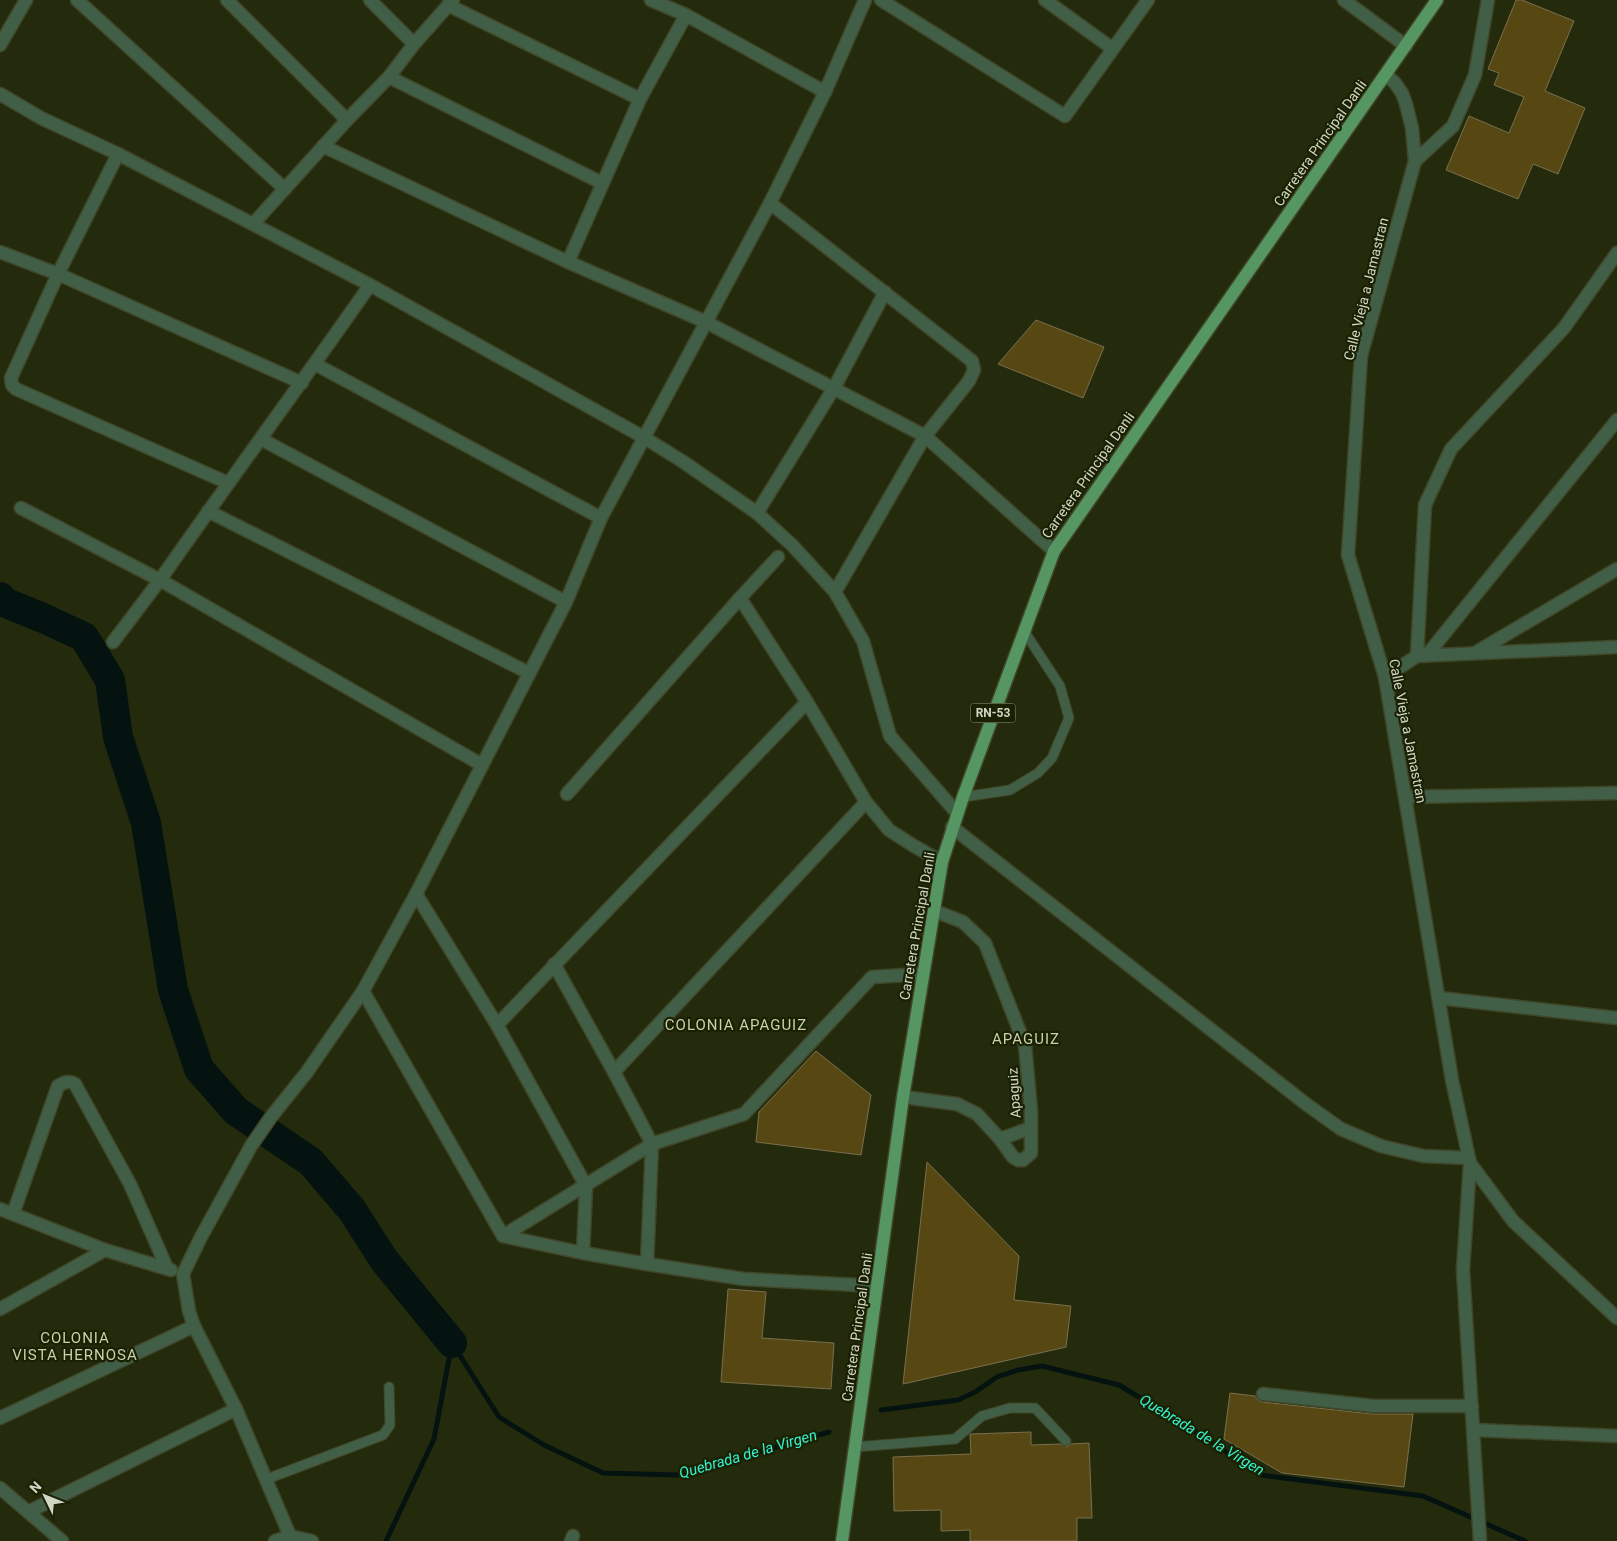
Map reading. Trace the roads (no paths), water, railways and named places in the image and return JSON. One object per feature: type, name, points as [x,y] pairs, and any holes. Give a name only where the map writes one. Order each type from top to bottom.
[{"type":"main road","name":"Carretera Principal Danli","points":[[842,1541],[904,1097],[942,862],[963,796],[1054,551],[1437,0]]},
{"type":"street","points":[[0,45],[26,0]]},
{"type":"street","points":[[77,0],[285,189]]},
{"type":"street","points":[[227,0],[347,120]]},
{"type":"street","points":[[370,0],[414,44]]},
{"type":"street","points":[[651,0],[686,15],[825,92]]},
{"type":"street","points":[[290,1536],[236,1409],[194,1326],[189,1311],[183,1274],[201,1237],[252,1146],[271,1117],[307,1072],[363,991],[416,894],[566,602],[601,518],[770,203],[825,92],[865,0]]},
{"type":"street","points":[[881,0],[1064,116],[1148,0]]},
{"type":"street","points":[[1044,0],[1113,49]]},
{"type":"street","points":[[1344,0],[1406,46]]},
{"type":"street","points":[[1415,161],[1453,126],[1475,76],[1488,0]]},
{"type":"street","points":[[253,224],[347,120],[389,77],[414,44],[451,2],[640,99]]},
{"type":"street","points":[[568,262],[640,99],[686,15]]},
{"type":"street","name":"Calle Vieja a Jamastran","points":[[1386,75],[1402,93],[1406,104],[1412,128],[1415,161],[1361,356],[1348,555],[1385,677],[1452,1080],[1470,1160],[1512,1221],[1617,1318]]},
{"type":"street","points":[[389,77],[602,183]]},
{"type":"street","points":[[0,94],[41,118],[118,154],[370,285],[645,438],[757,513],[793,546],[835,592],[863,641],[890,736],[957,813]]},
{"type":"street","points":[[323,146],[568,262],[706,322],[925,436],[1054,551]]},
{"type":"street","points":[[118,154],[58,274],[11,378],[12,385],[16,389],[228,483]]},
{"type":"street","points":[[770,203],[972,361],[974,370],[969,382],[925,436],[835,592]]},
{"type":"street","points":[[0,252],[58,274],[302,383]]},
{"type":"street","points":[[1422,656],[1425,505],[1451,449],[1564,328],[1617,253]]},
{"type":"street","points":[[113,642],[302,383],[370,285]]},
{"type":"street","points":[[757,513],[834,388],[885,292]]},
{"type":"street","points":[[315,364],[601,518]]},
{"type":"street","points":[[1385,677],[1422,656],[1617,420]]},
{"type":"street","points":[[261,439],[566,602]]},
{"type":"street","points":[[21,508],[160,580],[482,766]]},
{"type":"street","points":[[208,511],[529,673]]},
{"type":"street","points":[[567,794],[778,557]]},
{"type":"street","points":[[1473,653],[1617,569]]},
{"type":"street","points":[[740,598],[807,702],[866,802],[889,830],[942,862]]},
{"type":"street","points":[[1422,656],[1617,647]]},
{"type":"street","points":[[496,1025],[807,702]]},
{"type":"street","points":[[1406,797],[1617,793]]},
{"type":"street","points":[[614,1072],[866,802]]},
{"type":"street","points":[[952,827],[1306,1104],[1341,1129],[1381,1146],[1423,1156],[1470,1160],[1463,1270],[1479,1537]]},
{"type":"street","points":[[416,894],[496,1025],[586,1186],[583,1253]]},
{"type":"street","name":"Apaguiz","points":[[904,1097],[957,1104],[977,1114],[1000,1139],[1013,1158],[1023,1160],[1031,1153],[1025,1045],[985,943],[963,922],[935,911]]},
{"type":"street","points":[[554,964],[652,1144],[646,1264]]},
{"type":"street","points":[[503,1236],[652,1144],[744,1114],[872,978],[923,974]]},
{"type":"street","points":[[363,991],[503,1236],[583,1253],[744,1279],[877,1286]]},
{"type":"street","points":[[1439,998],[1617,1018]]},
{"type":"street","points":[[13,1214],[58,1086],[67,1081],[72,1082],[75,1084],[130,1184],[167,1268]]},
{"type":"street","points":[[1000,1139],[1031,1128]]},
{"type":"street","points":[[0,1209],[106,1250],[183,1274]]},
{"type":"street","points":[[0,1309],[106,1250]]},
{"type":"street","points":[[0,1418],[194,1326]]},
{"type":"street","points":[[1263,1394],[1373,1406],[1472,1406]]},
{"type":"street","points":[[28,1512],[236,1409]]},
{"type":"street","points":[[1474,1430],[1617,1436]]},
{"type":"street","points":[[0,1488],[62,1541]]},
{"type":"street","points":[[275,1541],[290,1536],[312,1541]]},
{"type":"lane","points":[[963,796],[1010,790],[1038,773],[1052,758],[1069,718],[1060,686],[1024,630]]},
{"type":"lane","points":[[267,1479],[382,1435],[390,1424],[389,1387]]},
{"type":"lane","points":[[855,1447],[955,1440],[982,1416],[1010,1408],[1035,1408],[1066,1440]]},
{"type":"waterway","points":[[0,597],[6,603],[84,637],[110,680],[118,737],[146,823],[173,990],[199,1069],[236,1111],[311,1162],[352,1210],[384,1260],[452,1343]]},
{"type":"waterway","name":"Quebrada de la Virgen","points":[[452,1343],[499,1417],[544,1445],[603,1473],[678,1475],[829,1432]]},
{"type":"waterway","points":[[386,1541],[434,1439],[452,1343]]},
{"type":"waterway","name":"Quebrada de la Virgen","points":[[881,1410],[958,1400],[975,1392],[997,1377],[1018,1370],[1042,1366],[1119,1385],[1201,1435],[1261,1475],[1423,1496],[1525,1541]]},
{"type":"district","name":"COLONIA APAGUIZ","points":[[736,1025]]},
{"type":"district","name":"APAGUIZ","points":[[1026,1039]]},
{"type":"district","name":"COLONIA VISTA HERNOSA","points":[[75,1346]]}]
